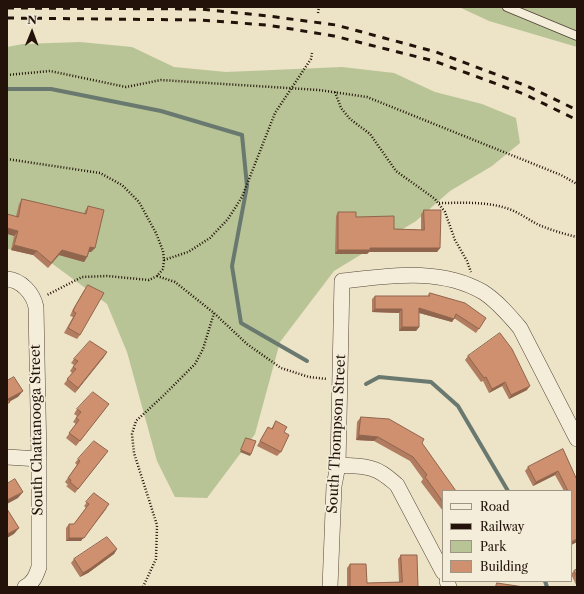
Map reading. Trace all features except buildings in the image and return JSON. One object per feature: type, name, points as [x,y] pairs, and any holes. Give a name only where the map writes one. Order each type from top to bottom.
[{"type":"street","name":"South Thompson Street","points":[[330,587],[334,486],[338,465],[342,281],[395,276],[439,276],[453,280],[483,293],[507,312],[520,328],[573,419]]},
{"type":"street","points":[[9,279],[22,284],[30,292],[35,301]]},
{"type":"street","name":"South Chattanooga Street","points":[[25,587],[29,585],[36,577],[39,567],[39,459],[35,301]]},
{"type":"street","points":[[573,419],[577,439]]},
{"type":"street","points":[[7,457],[39,459]]},
{"type":"street","points":[[338,465],[373,469],[398,485],[442,570]]},
{"type":"lane","points":[[507,7],[577,36]]},
{"type":"path","points":[[318,13],[319,7]]},
{"type":"path","points":[[164,260],[188,252],[210,238],[228,219],[242,197],[275,112],[311,59],[312,53]]},
{"type":"path","points":[[7,75],[50,71],[126,87],[161,80],[319,90],[366,97],[561,175],[577,184]]},
{"type":"path","points":[[335,92],[341,108],[350,119],[370,134],[396,171],[435,199],[445,212],[455,240],[468,261],[472,278]]},
{"type":"path","points":[[7,159],[100,173],[122,184],[139,202],[156,232],[163,251],[163,269],[157,276],[149,280],[107,276],[82,277],[35,301]]},
{"type":"path","points":[[438,203],[474,202],[495,205],[510,209],[539,224],[577,238]]},
{"type":"path","points":[[157,276],[175,282],[214,313],[247,344],[281,368],[309,377],[340,380]]},
{"type":"path","points":[[143,587],[156,560],[157,525],[134,453],[132,434],[136,421],[195,364],[203,349],[214,313]]},
{"type":"green space","points":[[459,7],[577,7],[577,47],[489,21]]},
{"type":"green space","points":[[80,42],[132,47],[174,67],[226,72],[342,67],[394,73],[435,92],[482,104],[516,118],[520,143],[492,166],[450,191],[416,221],[334,271],[280,342],[255,434],[207,498],[175,497],[157,461],[127,352],[107,304],[35,251],[7,249],[7,47],[23,44]]},
{"type":"waterway","points":[[7,89],[51,89],[161,111],[242,135],[247,186],[232,266],[241,323],[307,361]]},
{"type":"waterway","points":[[366,384],[379,377],[431,382],[458,406],[507,490]]},
{"type":"waterway","points":[[545,582],[547,587]]},
{"type":"railway","points":[[7,8],[200,9],[336,25],[436,52],[527,86],[577,110]]},
{"type":"railway","points":[[7,18],[199,20],[267,25],[334,36],[434,61],[524,94],[577,120]]}]
